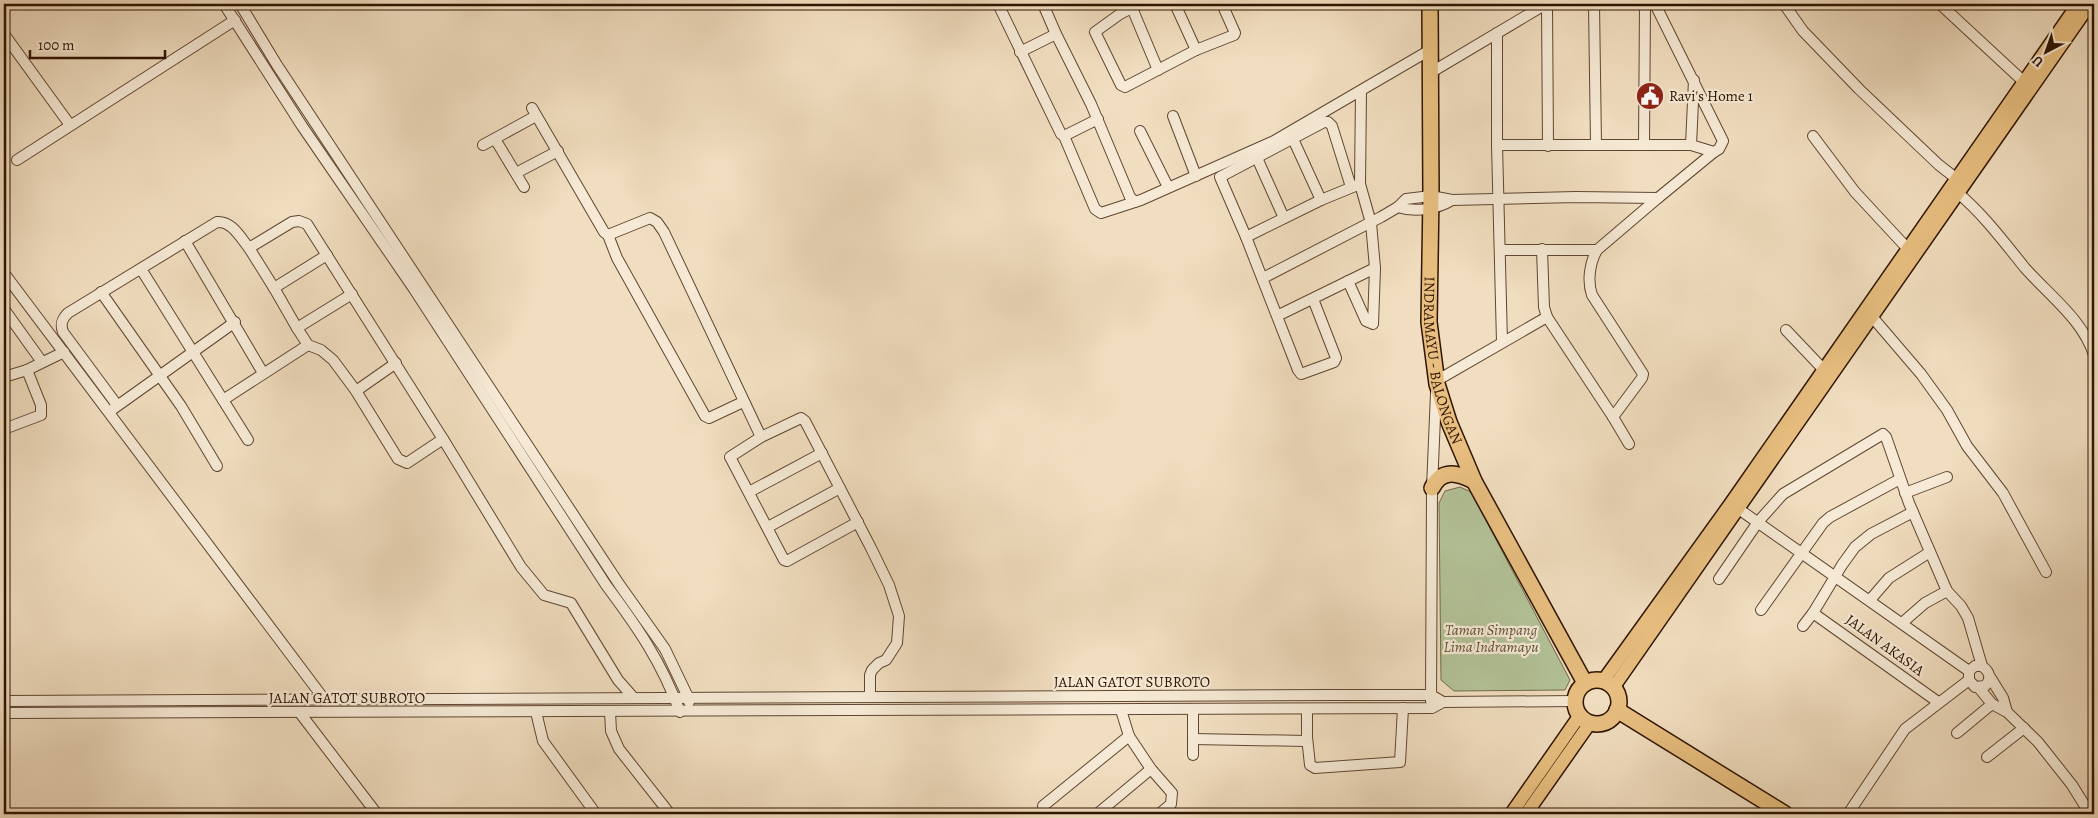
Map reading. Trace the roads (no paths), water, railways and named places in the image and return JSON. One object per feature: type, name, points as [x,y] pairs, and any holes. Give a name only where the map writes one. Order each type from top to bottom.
[{"type":"highway","name":"INDRAMAYU - BALONGAN","points":[[1430,4],[1431,202],[1429,322],[1436,383],[1448,422],[1474,481],[1585,683]]},
{"type":"highway","points":[[1432,488],[1439,479],[1453,473],[1459,473],[1474,481]]},
{"type":"highway","points":[[1594,680],[1608,685],[1618,699],[1617,710],[1607,721],[1596,724],[1581,713],[1580,688],[1585,683],[1594,680]]},
{"type":"highway","points":[[1617,710],[1785,814]]},
{"type":"main road","points":[[1745,513],[1823,369],[1869,312],[2023,81],[2078,4]]},
{"type":"main road","points":[[1608,685],[1745,513],[1907,248],[2090,4]]},
{"type":"main road","points":[[1511,814],[1581,713]]},
{"type":"main road","points":[[1526,814],[1581,713]]},
{"type":"street","points":[[224,4],[302,126],[403,273],[606,585],[636,625],[655,655],[674,697],[685,712]]},
{"type":"street","points":[[240,4],[278,65],[619,584],[665,649],[688,697],[685,712]]},
{"type":"street","points":[[998,4],[1020,52],[1062,136],[1064,136],[1098,212],[1104,213],[1135,202],[1274,141],[1430,50]]},
{"type":"street","points":[[1043,4],[1098,119],[1126,188],[1135,202]]},
{"type":"street","points":[[1114,4],[1120,14]]},
{"type":"street","points":[[1175,4],[1196,50]]},
{"type":"street","points":[[1158,70],[1135,6],[1095,32],[1122,85],[1125,87],[1158,70],[1196,50],[1235,34],[1222,4]]},
{"type":"street","points":[[1430,73],[1546,4],[1548,146]]},
{"type":"street","points":[[1594,4],[1596,145]]},
{"type":"street","points":[[1644,145],[1645,4]]},
{"type":"street","points":[[1613,417],[1643,374],[1589,289],[1592,262],[1597,250],[1719,149],[1723,140],[1654,4]]},
{"type":"street","points":[[1784,4],[1810,39],[1957,182],[2026,268],[2067,312],[2082,332],[2094,355]]},
{"type":"street","points":[[1940,4],[2023,81]]},
{"type":"street","points":[[17,160],[235,20]]},
{"type":"street","points":[[1497,33],[1497,145],[1502,342]]},
{"type":"street","points":[[4,34],[70,125]]},
{"type":"street","points":[[1020,52],[1056,34]]},
{"type":"street","points":[[267,70],[278,65]]},
{"type":"street","points":[[1691,145],[1694,80]]},
{"type":"street","points":[[1356,186],[1361,91]]},
{"type":"street","points":[[483,145],[534,112],[602,230],[608,235],[617,258],[705,416],[709,418],[743,402]]},
{"type":"street","points":[[1173,116],[1196,176]]},
{"type":"street","points":[[1064,136],[1098,119]]},
{"type":"street","points":[[1312,299],[1336,356],[1334,362],[1304,374],[1300,372],[1263,278],[1220,179],[1324,122],[1330,123],[1370,223],[1375,268],[1373,324],[1366,321],[1348,281]]},
{"type":"street","points":[[1140,131],[1168,187]]},
{"type":"street","points":[[1812,136],[1855,192],[1907,248]]},
{"type":"street","points":[[495,138],[524,187]]},
{"type":"street","points":[[1293,139],[1320,200]]},
{"type":"street","points":[[1497,145],[1691,145],[1714,152]]},
{"type":"street","points":[[516,173],[558,151]]},
{"type":"street","points":[[1257,158],[1284,218]]},
{"type":"street","points":[[1246,237],[1320,200],[1356,186]]},
{"type":"street","points":[[1263,278],[1370,223],[1398,207],[1406,199],[1431,202],[1576,196],[1658,198]]},
{"type":"street","points":[[608,235],[644,219],[650,218],[657,222],[664,232],[761,437]]},
{"type":"street","points":[[117,405],[62,328],[63,318],[101,292],[212,224],[224,221],[231,226],[249,248],[308,345],[321,350],[333,360],[356,391],[400,460],[407,462],[444,439]]},
{"type":"street","points":[[249,248],[286,225],[299,221],[307,224],[444,439],[521,567],[544,595],[571,603],[618,680],[633,697]]},
{"type":"street","points":[[185,242],[235,322],[264,373]]},
{"type":"street","points":[[1542,249],[1544,307],[1547,317],[1629,444]]},
{"type":"street","points":[[1500,250],[1597,250]]},
{"type":"street","points":[[274,288],[327,255]]},
{"type":"street","points":[[1277,316],[1375,268]]},
{"type":"street","points":[[141,269],[248,440]]},
{"type":"street","points":[[4,273],[322,699]]},
{"type":"street","points":[[101,292],[181,406],[217,466]]},
{"type":"street","points":[[297,328],[352,294]]},
{"type":"street","points":[[4,310],[44,361]]},
{"type":"street","points":[[1869,312],[1921,374],[1947,410],[1967,446],[2003,494],[2046,572]]},
{"type":"street","points":[[1443,702],[1432,708],[1432,488],[1436,383],[1502,342],[1547,317]]},
{"type":"street","points":[[109,412],[235,322]]},
{"type":"street","points":[[1786,330],[1823,369]]},
{"type":"street","points":[[223,400],[308,345]]},
{"type":"street","points":[[4,377],[27,370],[63,353]]},
{"type":"street","points":[[356,391],[396,363]]},
{"type":"street","points":[[4,429],[42,415],[41,405],[27,370]]},
{"type":"street","points":[[858,522],[787,561],[730,457],[761,437],[804,419],[858,522],[889,585],[899,616],[897,643],[892,654],[872,670],[870,675],[870,695]]},
{"type":"street","points":[[1719,579],[1745,513],[1783,494],[1881,434],[1886,438],[1905,493],[1946,591],[1968,618],[1982,666]]},
{"type":"street","points":[[749,492],[822,452]]},
{"type":"street","points":[[1905,493],[1947,477]]},
{"type":"street","points":[[1761,610],[1823,523],[1830,517],[1900,479]]},
{"type":"street","points":[[768,527],[840,488]]},
{"type":"street","points":[[1802,626],[1814,613],[1842,565],[1860,542],[1871,534],[1913,512]]},
{"type":"street","points":[[1745,513],[1902,623],[1969,676],[1971,684],[1979,688],[1992,704],[2007,712],[2038,742],[2085,812]]},
{"type":"street","points":[[1870,600],[1890,578],[1930,552]]},
{"type":"street","points":[[1902,623],[1925,603],[1946,591]]},
{"type":"street","name":"JALAN AKASIA","points":[[1814,613],[1938,702]]},
{"type":"street","points":[[1848,814],[1905,730],[1969,676],[1975,666],[1982,666],[1988,670],[1990,677],[2003,698],[2007,712]]},
{"type":"street","points":[[1979,688],[1988,682],[1990,677]]},
{"type":"street","name":"JALAN GATOT SUBROTO","points":[[4,701],[870,695],[1034,697],[1431,695]]},
{"type":"street","points":[[1332,695],[1332,708]]},
{"type":"street","points":[[1431,695],[1443,702],[1581,713]]},
{"type":"street","points":[[1034,697],[1034,710]]},
{"type":"street","points":[[1054,697],[1054,710]]},
{"type":"street","points":[[1957,733],[1992,704]]},
{"type":"street","points":[[1307,709],[1307,741],[1310,765],[1315,768],[1400,762],[1402,708]]},
{"type":"street","name":"JALAN GATOT SUBROTO","points":[[4,713],[1432,708]]},
{"type":"street","points":[[1193,709],[1193,755]]},
{"type":"street","points":[[1121,710],[1129,736],[1151,769],[1172,793],[1171,804],[1159,814]]},
{"type":"street","points":[[536,712],[543,741],[596,814]]},
{"type":"street","points":[[610,712],[611,731],[619,749],[670,814]]},
{"type":"street","points":[[304,713],[377,814]]},
{"type":"street","points":[[1986,757],[2024,728]]},
{"type":"street","points":[[1042,806],[1129,736]]},
{"type":"street","points":[[1193,739],[1307,741]]},
{"type":"street","points":[[1097,814],[1151,769]]},
{"type":"place","name":"Ravi's Home 1","points":[[1650,96]]},
{"type":"park label","name":"Taman Simpang Lima Indramayu","points":[[1491,638]]}]
